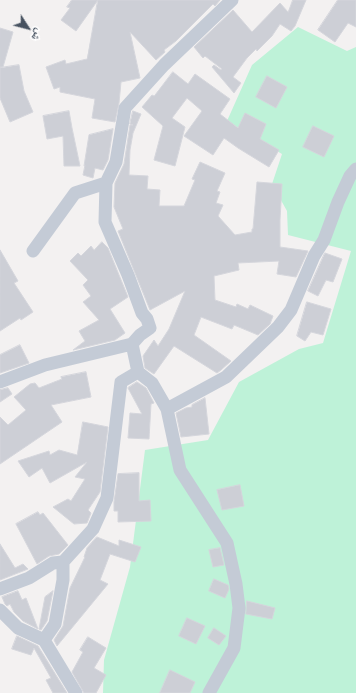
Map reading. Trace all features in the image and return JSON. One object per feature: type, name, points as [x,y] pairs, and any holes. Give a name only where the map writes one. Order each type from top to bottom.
[{"type":"street","points":[[0,382],[45,365],[132,344],[140,335],[150,328],[147,319],[142,313],[128,275],[104,222],[106,183],[116,162],[125,108],[164,65],[232,0]]},
{"type":"street","points":[[167,409],[226,377],[278,327],[291,310],[314,256],[324,240],[338,202],[350,176],[356,169]]},
{"type":"street","points":[[33,251],[75,193],[106,183]]},
{"type":"street","points":[[132,344],[138,372],[152,383],[167,409],[180,470],[227,543],[236,584],[239,608],[234,648],[209,693]]},
{"type":"street","points":[[44,640],[55,624],[62,580],[63,562],[93,529],[107,498],[121,382],[138,372]]},
{"type":"street","points":[[0,589],[29,578],[53,563],[63,562]]},
{"type":"street","points":[[0,610],[18,628],[44,640],[76,693]]},
{"type":"green space","points":[[298,27],[347,51],[356,47],[356,693],[103,693],[104,660],[130,567],[145,450],[208,440],[239,382],[299,349],[323,343],[351,251],[288,235],[287,211],[272,184],[282,154],[227,121],[252,65]]},
{"type":"building","points":[[72,0],[98,0],[76,31],[61,20],[70,8],[67,7]]},
{"type":"building","points":[[98,0],[220,0],[215,6],[213,4],[176,41],[164,50],[165,52],[156,60],[130,32],[140,78],[121,82],[115,122],[92,118],[95,99],[60,92],[60,87],[54,89],[46,67],[65,60],[66,64],[87,59]]},
{"type":"building","points":[[293,0],[306,0],[295,26],[291,31],[280,24],[272,36],[257,51],[256,49],[247,58],[233,77],[241,83],[234,93],[212,67],[214,65],[221,70],[222,69],[205,56],[203,58],[194,47],[233,10],[252,32],[280,3],[288,12]]},
{"type":"building","points":[[338,0],[356,0],[356,27],[348,23],[335,42],[318,30]]},
{"type":"building","points":[[0,28],[13,32],[3,67],[0,67]]},
{"type":"building","points":[[19,65],[24,91],[33,112],[10,122],[0,98],[0,68]]},
{"type":"building","points":[[173,72],[188,84],[195,74],[230,99],[220,114],[238,128],[245,113],[266,124],[260,139],[279,150],[269,167],[224,138],[213,155],[184,136],[202,111],[187,98],[172,118],[185,127],[175,166],[154,160],[163,126],[142,107],[152,95],[154,96]]},
{"type":"building","points":[[267,76],[287,87],[276,108],[256,97]]},
{"type":"building","points":[[69,111],[80,166],[64,166],[63,136],[47,139],[43,116]]},
{"type":"building","points":[[133,111],[141,114],[133,133],[130,150],[129,175],[148,176],[147,189],[160,190],[159,206],[184,206],[195,180],[192,179],[200,162],[225,173],[217,191],[220,192],[216,203],[223,205],[218,216],[235,235],[252,232],[257,182],[282,184],[280,247],[308,251],[296,277],[277,274],[279,261],[238,263],[239,270],[214,276],[215,300],[236,307],[237,304],[248,309],[250,305],[273,316],[270,324],[258,335],[234,325],[232,329],[201,317],[194,335],[231,361],[217,373],[174,346],[154,374],[145,368],[143,356],[154,340],[158,346],[169,329],[185,291],[150,310],[118,231],[123,229],[114,207],[115,183],[124,164],[130,125],[133,125],[130,124]]},
{"type":"building","points":[[313,126],[334,136],[324,157],[303,147]]},
{"type":"building","points":[[113,129],[108,160],[103,170],[95,168],[93,178],[83,175],[89,135]]},
{"type":"building","points":[[102,242],[108,248],[128,297],[110,309],[125,333],[115,340],[73,350],[85,341],[79,331],[99,320],[83,302],[91,296],[83,285],[88,280],[70,261],[78,253],[81,256],[91,246],[94,250]]},
{"type":"building","points":[[0,250],[18,281],[14,283],[33,312],[21,320],[20,318],[0,331]]},
{"type":"building","points":[[325,253],[342,259],[333,282],[326,280],[318,296],[308,291]]},
{"type":"building","points":[[307,302],[331,309],[323,335],[311,332],[305,341],[297,336]]},
{"type":"building","points":[[20,345],[29,363],[0,373],[0,355]]},
{"type":"building","points":[[86,372],[91,397],[51,405],[62,422],[0,464],[0,417],[8,425],[26,410],[14,397],[30,384],[35,383],[39,388],[62,379],[61,377]]},
{"type":"building","points":[[137,382],[146,388],[154,403],[151,404],[149,439],[128,438],[130,413],[142,414],[128,388]]},
{"type":"building","points":[[8,388],[12,394],[0,402],[0,390]]},
{"type":"building","points":[[205,398],[209,434],[181,437],[176,413],[192,407],[192,405]]},
{"type":"building","points":[[83,422],[108,427],[100,492],[88,510],[91,513],[87,523],[74,524],[53,507],[68,499],[71,501],[85,479],[75,477],[87,462],[50,483],[42,468],[29,477],[18,461],[49,451],[50,455],[59,450],[77,455]]},
{"type":"building","points":[[139,473],[139,501],[150,500],[151,521],[118,522],[118,511],[114,511],[114,502],[118,474]]},
{"type":"building","points":[[240,485],[244,506],[222,510],[217,490]]},
{"type":"building","points":[[38,512],[40,515],[43,513],[68,545],[59,554],[49,556],[37,564],[16,524]]},
{"type":"building","points":[[97,537],[119,546],[119,540],[141,547],[135,562],[110,554],[100,580],[108,584],[57,646],[54,640],[63,626],[70,588],[85,557],[87,548]]},
{"type":"building","points":[[0,544],[15,568],[23,564],[28,569],[0,580]]},
{"type":"building","points":[[220,548],[224,565],[213,567],[209,550]]},
{"type":"building","points":[[214,579],[228,585],[229,589],[225,598],[209,591]]},
{"type":"building","points":[[18,591],[22,600],[26,598],[38,629],[23,621],[14,612],[10,604],[7,606],[5,604],[2,597]]},
{"type":"building","points":[[53,591],[47,621],[41,630],[39,629],[45,597]]},
{"type":"building","points":[[247,601],[275,608],[272,619],[246,614]]},
{"type":"building","points":[[187,618],[205,626],[196,644],[179,636]]},
{"type":"building","points":[[214,628],[226,636],[219,645],[208,638]]},
{"type":"building","points":[[17,636],[38,646],[67,693],[53,693],[46,680],[51,678],[34,648],[31,655],[12,649]]},
{"type":"building","points":[[88,637],[106,648],[94,668],[106,675],[96,693],[84,693],[72,672],[83,652],[80,650]]},
{"type":"building","points":[[170,670],[195,682],[190,693],[160,693]]}]
